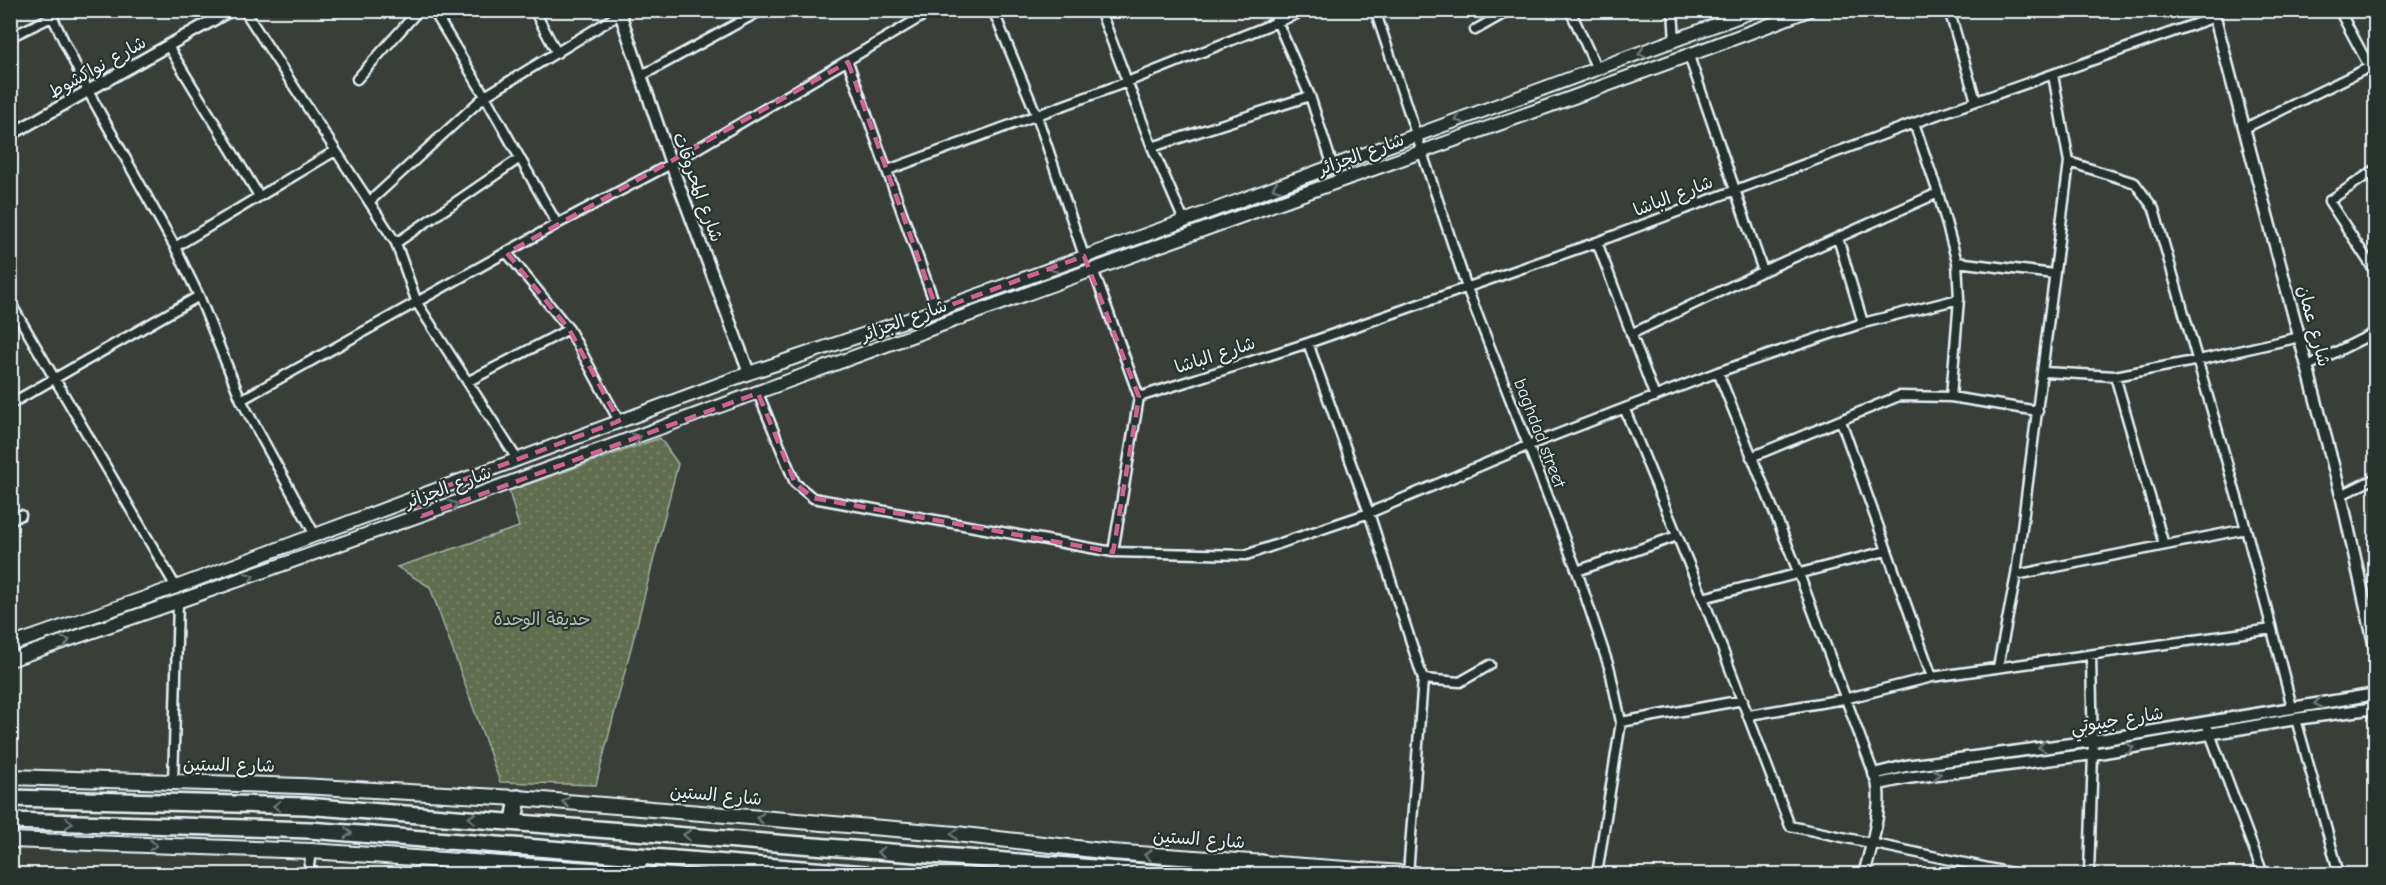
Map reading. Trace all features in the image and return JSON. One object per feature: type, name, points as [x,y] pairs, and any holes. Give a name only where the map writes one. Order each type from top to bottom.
[{"type":"highway","name":"شارع الستين","points":[[10,798],[305,806],[1170,874]]},
{"type":"highway","points":[[514,821],[518,798]]},
{"type":"highway","points":[[10,822],[310,830],[865,874]]},
{"type":"highway","points":[[768,866],[773,844]]},
{"type":"highway","points":[[639,856],[643,874]]},
{"type":"main road","name":"شارع الجزائر","points":[[10,645],[176,587],[749,373],[937,310],[1184,221],[1756,10]]},
{"type":"main road","name":"شارع الجزائر","points":[[10,660],[422,516],[1093,270],[1689,56],[1809,10]]},
{"type":"main road","points":[[1084,256],[1093,270]]},
{"type":"main road","points":[[749,373],[758,393]]},
{"type":"main road","points":[[415,498],[422,516]]},
{"type":"main road","points":[[176,587],[178,603]]},
{"type":"main road","name":"شارع الستين","points":[[10,777],[301,786],[518,798],[957,834],[1260,869],[1416,874]]},
{"type":"main road","points":[[10,840],[310,851],[643,874]]},
{"type":"street","name":"شارع نواكشوط","points":[[10,135],[231,10]]},
{"type":"street","points":[[244,10],[396,243],[417,303],[517,459]]},
{"type":"street","points":[[357,79],[419,10]]},
{"type":"street","points":[[433,10],[558,224]]},
{"type":"street","points":[[534,10],[557,53]]},
{"type":"street","points":[[641,76],[762,10]]},
{"type":"street","points":[[241,400],[671,164],[933,10]]},
{"type":"street","points":[[993,10],[1037,116],[1084,256]]},
{"type":"street","points":[[1100,10],[1152,147],[1184,221]]},
{"type":"street","points":[[1272,10],[1310,96],[1333,167]]},
{"type":"street","points":[[888,170],[1127,82],[1307,10]]},
{"type":"street","name":"baghdad street","points":[[1376,10],[1467,288],[1576,571],[1610,670],[1621,722],[1597,874]]},
{"type":"street","points":[[1475,30],[1510,10]]},
{"type":"street","points":[[1570,10],[1597,69]]},
{"type":"street","points":[[1673,10],[1675,41]]},
{"type":"street","points":[[1949,10],[1976,101]]},
{"type":"street","points":[[2339,10],[2372,65],[2376,79]]},
{"type":"street","points":[[369,202],[485,96],[620,12]]},
{"type":"street","name":"شارع المحروقات","points":[[620,12],[671,164],[749,373]]},
{"type":"street","points":[[10,37],[50,14],[88,91],[175,247],[199,296],[241,400],[315,535]]},
{"type":"street","name":"شارع الباشا","points":[[1140,397],[1308,344],[1597,242],[2214,14]]},
{"type":"street","name":"شارع عمان","points":[[2214,14],[2308,366],[2376,652]]},
{"type":"street","points":[[168,46],[259,196]]},
{"type":"street","points":[[1689,56],[1763,271]]},
{"type":"street","points":[[848,62],[937,310]]},
{"type":"street","points":[[2245,128],[2372,65]]},
{"type":"street","points":[[1998,667],[2016,575],[2044,372],[2069,162],[2053,75]]},
{"type":"street","points":[[1152,147],[1310,96]]},
{"type":"street","points":[[1914,123],[1938,193],[1957,262],[1959,299],[1951,397]]},
{"type":"street","points":[[175,247],[335,151]]},
{"type":"street","points":[[396,243],[520,158]]},
{"type":"street","points":[[2069,162],[2135,183],[2154,208],[2247,529],[2292,707],[2339,874]]},
{"type":"street","points":[[2376,169],[2330,201],[2376,273]]},
{"type":"street","points":[[1631,334],[1763,271],[1938,193]]},
{"type":"street","points":[[1838,238],[1863,323]]},
{"type":"street","points":[[1597,242],[1655,397]]},
{"type":"street","points":[[507,253],[569,329],[619,421]]},
{"type":"street","points":[[1957,262],[2054,274]]},
{"type":"street","points":[[1093,270],[1140,397],[1113,552]]},
{"type":"street","points":[[10,404],[199,296]]},
{"type":"street","points":[[758,393],[795,483],[813,498],[1113,552],[1246,555],[1369,513],[1527,446],[1625,410],[1718,372],[1863,323],[1959,299]]},
{"type":"street","points":[[10,302],[176,587]]},
{"type":"street","points":[[469,381],[569,329]]},
{"type":"street","points":[[2308,366],[2376,332]]},
{"type":"street","points":[[2044,372],[2115,376],[2300,337]]},
{"type":"street","points":[[1308,344],[1369,513],[1423,679],[1408,874]]},
{"type":"street","points":[[1718,372],[1799,574],[1844,699],[1877,779],[1873,843],[1864,874]]},
{"type":"street","points":[[2115,376],[2164,546]]},
{"type":"street","points":[[1751,457],[1899,396],[1951,397],[2038,411]]},
{"type":"street","points":[[1625,410],[1703,598],[1790,826],[2017,874]]},
{"type":"street","points":[[1841,421],[1932,677]]},
{"type":"street","points":[[2340,495],[2376,478]]},
{"type":"street","points":[[10,520],[21,515]]},
{"type":"street","points":[[2016,575],[2247,529]]},
{"type":"street","points":[[1576,571],[1677,536]]},
{"type":"street","points":[[1703,598],[1886,551]]},
{"type":"street","points":[[173,783],[178,603]]},
{"type":"street","points":[[1749,715],[1844,699],[1932,677],[2272,629]]},
{"type":"street","points":[[2089,874],[2093,754],[2091,656]]},
{"type":"street","points":[[1423,679],[1460,682],[1490,665]]},
{"type":"street","name":"شارع جيبوتي","points":[[1877,779],[1906,766],[2093,741],[2376,694]]},
{"type":"street","points":[[1621,722],[1743,700]]},
{"type":"street","name":"شارع جيبوتي","points":[[1877,779],[1907,778],[2093,754],[2296,719],[2376,708]]},
{"type":"street","points":[[2206,723],[2263,874]]},
{"type":"street","points":[[308,874],[310,851]]},
{"type":"highlighted area","points":[[848,62],[937,310],[1084,256],[1139,397],[1113,552],[813,498],[795,483],[758,393],[422,516],[415,498],[619,421],[569,329],[507,253]]},
{"type":"green space","name":"حديقة الوحدة","points":[[660,438],[678,464],[596,785],[500,782],[430,587],[397,567],[519,527],[509,491]]},
{"type":"green space","points":[[339,867],[435,874],[331,874]]}]
